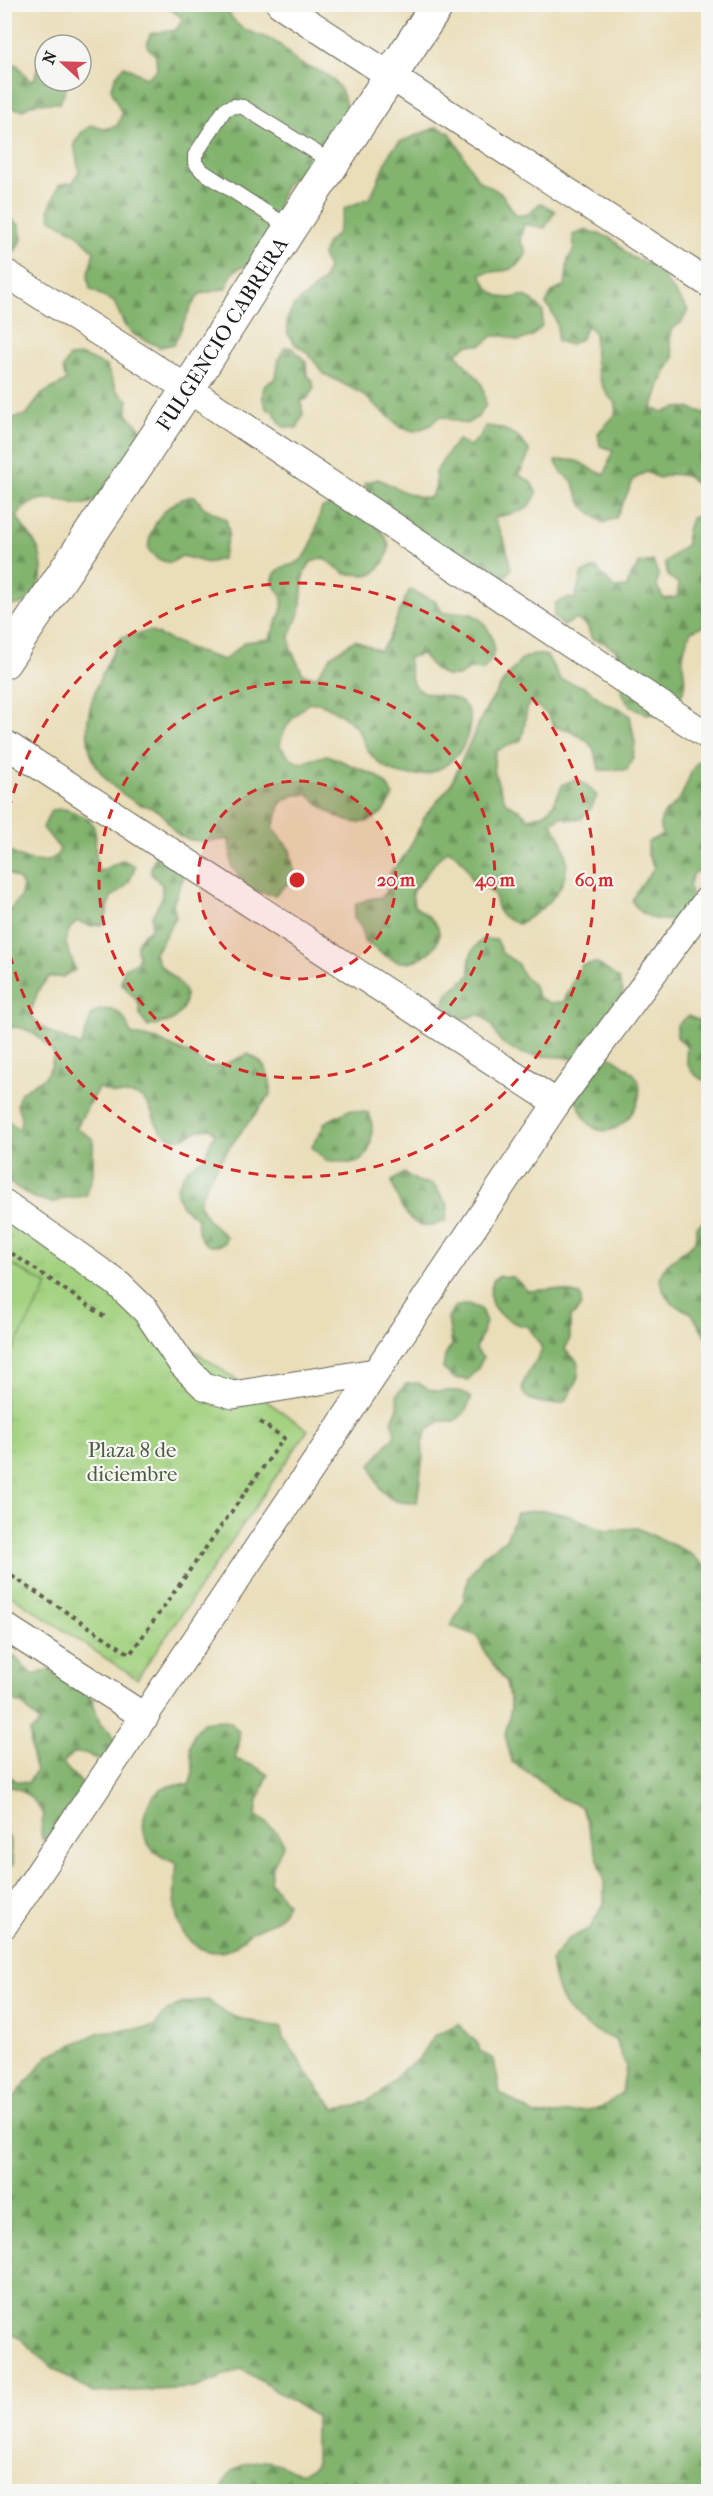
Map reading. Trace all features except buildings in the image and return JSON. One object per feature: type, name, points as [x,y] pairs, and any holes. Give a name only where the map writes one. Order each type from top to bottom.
[{"type":"main road","name":"FULGENCIO CABRERA","points":[[4,662],[188,389],[290,228],[438,4]]},
{"type":"street","points":[[280,4],[708,283]]},
{"type":"street","points":[[4,272],[188,389],[708,736]]},
{"type":"street","points":[[4,743],[557,1103]]},
{"type":"street","points":[[4,1925],[557,1103],[708,899]]},
{"type":"street","points":[[4,1203],[117,1283],[146,1311],[182,1364],[204,1386],[233,1395],[375,1372]]},
{"type":"street","points":[[4,1626],[145,1717]]},
{"type":"lane","points":[[290,228],[202,171],[195,163],[195,155],[225,109],[234,106],[243,107],[333,163]]},
{"type":"path","points":[[4,1248],[110,1321]]},
{"type":"path","points":[[4,1571],[130,1654],[284,1438],[255,1419]]},
{"type":"green space","points":[[165,5],[224,5],[241,27],[277,43],[297,62],[323,73],[336,84],[343,96],[345,108],[338,136],[318,176],[290,180],[286,185],[277,211],[278,230],[263,252],[253,263],[233,273],[227,288],[200,294],[192,305],[174,344],[160,347],[135,335],[125,326],[114,302],[90,289],[88,276],[94,251],[75,232],[51,219],[49,209],[59,185],[73,182],[79,171],[74,144],[81,133],[91,125],[104,129],[117,126],[122,114],[111,89],[116,76],[124,66],[147,78],[157,69],[156,56],[147,46],[150,34],[176,30],[183,19]]},
{"type":"green space","points":[[5,61],[17,65],[30,81],[33,79],[33,93],[64,93],[60,103],[36,103],[23,110],[5,107]]},
{"type":"green space","points":[[437,127],[450,133],[478,180],[501,193],[517,216],[529,214],[540,203],[555,211],[545,228],[524,224],[520,241],[527,252],[518,265],[508,270],[481,274],[485,284],[495,294],[504,298],[524,296],[532,301],[543,312],[542,326],[532,336],[519,341],[505,336],[493,336],[482,345],[468,345],[457,353],[482,385],[486,405],[478,417],[466,424],[440,416],[429,426],[415,431],[402,428],[361,393],[324,374],[307,352],[296,345],[288,334],[287,320],[293,307],[323,281],[328,268],[322,256],[327,243],[337,234],[345,208],[370,198],[391,151],[400,142]]},
{"type":"green space","points":[[5,177],[9,217],[19,225],[22,239],[15,251],[5,251]]},
{"type":"green space","points":[[586,230],[611,238],[631,257],[655,266],[688,310],[682,322],[671,330],[670,344],[674,357],[661,382],[652,409],[665,412],[676,408],[686,408],[708,414],[708,494],[687,476],[672,474],[659,478],[646,472],[634,479],[616,518],[603,523],[582,505],[573,482],[562,473],[555,461],[573,460],[605,474],[613,450],[600,446],[598,433],[615,415],[616,404],[604,389],[597,371],[595,333],[587,325],[582,338],[570,345],[557,341],[556,321],[546,304],[552,292],[565,286],[568,260],[574,249],[573,235]]},
{"type":"green space","points":[[285,347],[292,348],[306,362],[307,376],[312,380],[314,388],[307,399],[301,401],[303,415],[297,428],[283,427],[272,410],[268,410],[263,398],[265,385],[276,378],[279,358]]},
{"type":"green space","points":[[82,356],[106,366],[117,391],[128,400],[127,414],[146,434],[94,501],[77,504],[58,500],[38,500],[27,506],[17,516],[39,551],[42,571],[37,590],[32,597],[16,605],[5,605],[4,420],[26,415],[42,394],[66,381],[63,368],[69,357]]},
{"type":"green space","points":[[485,426],[511,433],[526,446],[530,452],[519,475],[530,481],[537,493],[525,509],[494,518],[505,542],[511,569],[503,580],[493,587],[368,497],[364,483],[378,479],[409,494],[430,498],[436,486],[435,472],[451,448],[458,440],[469,446],[479,438]]},
{"type":"green space","points":[[195,496],[203,507],[226,519],[229,533],[222,559],[208,563],[182,556],[170,563],[157,559],[148,549],[152,530],[169,507],[185,498]]},
{"type":"green space","points":[[335,505],[354,511],[381,531],[386,538],[388,551],[386,558],[372,575],[346,574],[323,558],[311,562],[304,573],[300,612],[290,636],[291,649],[303,674],[316,677],[332,655],[355,640],[380,651],[389,637],[410,590],[435,601],[443,613],[465,613],[477,617],[490,633],[494,646],[493,652],[491,660],[483,670],[470,669],[458,676],[445,676],[434,669],[422,654],[408,658],[414,685],[428,693],[454,698],[461,702],[467,708],[470,718],[465,743],[456,756],[446,765],[423,775],[400,774],[378,762],[369,752],[354,725],[321,703],[309,703],[299,712],[290,722],[281,739],[280,746],[288,756],[300,763],[327,755],[377,776],[387,785],[393,796],[384,810],[364,822],[352,822],[341,818],[308,794],[295,795],[281,802],[273,828],[290,850],[295,877],[275,895],[248,890],[232,867],[229,839],[201,841],[187,839],[173,830],[161,813],[139,804],[114,787],[99,770],[90,751],[87,732],[89,713],[102,674],[122,637],[150,631],[198,652],[224,660],[245,642],[270,639],[282,603],[273,578],[280,569],[295,564],[303,558],[311,545],[322,508]]},
{"type":"green space","points":[[705,515],[708,518],[708,624],[691,631],[684,647],[685,685],[677,703],[661,713],[642,712],[627,701],[622,692],[618,677],[616,650],[592,639],[587,626],[576,619],[563,626],[554,617],[555,603],[568,598],[575,599],[582,573],[596,568],[614,588],[627,587],[631,575],[640,563],[653,561],[658,574],[657,587],[664,599],[677,597],[679,584],[668,576],[665,562],[687,544],[687,530],[692,517]]},
{"type":"green space","points":[[534,654],[547,656],[561,680],[585,687],[606,704],[619,708],[630,716],[635,743],[633,757],[627,770],[599,770],[594,751],[586,740],[555,727],[548,715],[530,701],[521,740],[496,751],[494,758],[498,784],[506,803],[518,809],[528,818],[543,814],[554,803],[563,784],[576,779],[588,786],[597,796],[591,808],[581,819],[567,819],[563,816],[551,823],[561,839],[566,854],[563,881],[556,894],[546,905],[518,924],[501,914],[495,896],[485,887],[472,881],[464,863],[448,850],[412,892],[414,906],[434,921],[438,928],[437,942],[428,953],[415,960],[401,962],[391,959],[364,941],[362,929],[354,918],[356,904],[382,897],[390,886],[390,873],[407,853],[425,816],[450,786],[483,714],[505,679],[522,659]]},
{"type":"green space","points":[[708,755],[708,866],[693,874],[689,886],[693,900],[678,920],[651,918],[636,907],[632,901],[654,868],[648,855],[648,842],[659,836],[663,837],[660,827],[661,819],[680,798],[693,768]]},
{"type":"green space","points":[[64,809],[79,814],[93,826],[99,872],[123,860],[135,866],[127,885],[111,897],[104,924],[90,926],[77,921],[71,928],[67,934],[66,944],[75,970],[62,977],[49,977],[39,989],[30,1014],[47,1030],[81,1046],[92,1014],[99,1010],[112,1010],[123,1017],[131,1034],[157,1040],[192,1055],[207,1067],[221,1066],[248,1054],[263,1065],[270,1080],[271,1093],[215,1169],[201,1197],[199,1205],[210,1222],[226,1236],[224,1243],[217,1246],[211,1246],[203,1241],[198,1231],[198,1219],[182,1206],[177,1194],[177,1187],[187,1169],[204,1157],[215,1133],[210,1128],[179,1139],[167,1136],[158,1126],[151,1109],[143,1099],[135,1095],[115,1094],[98,1088],[76,1128],[93,1139],[93,1175],[86,1196],[65,1198],[52,1203],[32,1197],[5,1180],[5,1118],[20,1130],[21,1117],[17,1104],[21,1092],[44,1078],[51,1067],[54,1054],[45,1043],[26,1030],[12,1028],[5,1030],[5,916],[20,898],[23,886],[19,880],[5,871],[5,847],[10,852],[26,859],[50,860],[60,849],[43,828],[51,810]]},
{"type":"green space","points":[[159,848],[186,871],[173,904],[176,917],[155,953],[162,968],[181,985],[185,1000],[178,1015],[174,1018],[168,1022],[148,1027],[140,1016],[139,1003],[121,983],[124,968],[136,963],[139,956],[137,944],[141,937],[151,929],[152,916],[162,898],[162,885],[151,874],[151,867]]},
{"type":"green space","points":[[483,939],[497,940],[502,953],[517,963],[523,975],[533,984],[538,997],[550,1003],[563,1002],[582,965],[597,963],[619,979],[623,992],[609,1055],[626,1067],[637,1079],[639,1095],[628,1118],[619,1126],[609,1130],[598,1130],[588,1123],[572,1094],[572,1084],[579,1060],[531,1055],[513,1050],[501,1041],[489,1022],[478,1014],[458,1018],[442,1006],[448,993],[470,975],[471,955]]},
{"type":"green space","points":[[688,1016],[700,1021],[708,1030],[708,1079],[703,1080],[691,1070],[686,1058],[687,1047],[677,1037],[677,1025]]},
{"type":"green space","points":[[349,1110],[369,1113],[372,1134],[369,1150],[360,1161],[354,1163],[326,1161],[312,1147],[313,1144],[324,1123]]},
{"type":"green space","points":[[404,1173],[419,1182],[433,1184],[448,1206],[446,1220],[425,1226],[410,1218],[399,1202],[392,1181]]},
{"type":"green space","points":[[708,1217],[708,1338],[689,1312],[672,1303],[663,1291],[660,1281],[661,1273],[666,1266],[696,1240],[696,1227]]},
{"type":"green space","name":"Plaza 8 de diciembre","points":[[4,1218],[308,1430],[137,1679],[5,1591]]},
{"type":"green space","points":[[5,1261],[48,1285],[5,1364]]},
{"type":"green space","points":[[500,1276],[513,1277],[528,1291],[554,1289],[580,1295],[580,1308],[570,1317],[570,1338],[565,1350],[576,1360],[579,1370],[573,1388],[564,1402],[553,1404],[526,1397],[523,1384],[542,1348],[528,1326],[513,1322],[493,1306],[490,1296],[492,1285],[494,1279]]},
{"type":"green space","points":[[468,1304],[481,1309],[486,1322],[476,1349],[483,1358],[477,1370],[468,1380],[454,1378],[443,1369],[445,1356],[452,1345],[448,1318],[454,1307]]},
{"type":"green space","points":[[418,1383],[437,1391],[462,1392],[471,1399],[465,1412],[455,1421],[441,1421],[429,1428],[422,1442],[423,1456],[417,1502],[399,1502],[386,1495],[381,1489],[371,1465],[395,1434],[392,1420],[398,1408],[397,1394],[406,1384]]},
{"type":"green space","points":[[544,1510],[570,1516],[605,1530],[637,1528],[688,1552],[708,1569],[708,2491],[221,2491],[228,2476],[250,2462],[267,2461],[300,2472],[315,2465],[315,2416],[242,2369],[195,2388],[93,2393],[51,2367],[18,2336],[5,2330],[5,2108],[49,2055],[100,2032],[155,2027],[171,2009],[184,2003],[208,2000],[226,2013],[282,2028],[283,2040],[335,2109],[356,2106],[381,2094],[404,2069],[420,2058],[434,2036],[458,2024],[478,2044],[480,2052],[494,2059],[500,2093],[535,2115],[601,2108],[622,2093],[626,2066],[615,2040],[588,2026],[570,2011],[558,1991],[551,1961],[567,1940],[590,1928],[604,1904],[604,1879],[582,1807],[556,1796],[536,1777],[512,1762],[505,1735],[511,1708],[506,1682],[489,1660],[477,1636],[451,1626],[463,1602],[468,1577],[484,1555],[506,1539],[517,1513]]},
{"type":"green space","points":[[5,1657],[15,1657],[35,1675],[49,1669],[92,1698],[100,1724],[110,1732],[117,1745],[110,1757],[97,1760],[86,1753],[73,1753],[63,1763],[89,1791],[52,1852],[45,1844],[42,1835],[41,1826],[44,1815],[40,1809],[23,1792],[5,1785],[4,1770],[15,1781],[28,1783],[36,1771],[32,1758],[30,1732],[40,1723],[23,1705],[5,1697]]},
{"type":"green space","points":[[217,1720],[230,1722],[239,1732],[239,1746],[235,1759],[256,1767],[268,1775],[258,1800],[256,1815],[277,1832],[284,1844],[272,1868],[270,1882],[287,1903],[284,1911],[276,1920],[256,1929],[231,1949],[218,1952],[200,1948],[183,1932],[176,1911],[177,1864],[160,1856],[152,1849],[147,1842],[144,1826],[146,1809],[161,1789],[189,1785],[193,1768],[191,1741],[203,1722]]},
{"type":"green space","points":[[4,1831],[9,1837],[13,1864],[5,1873]]}]
